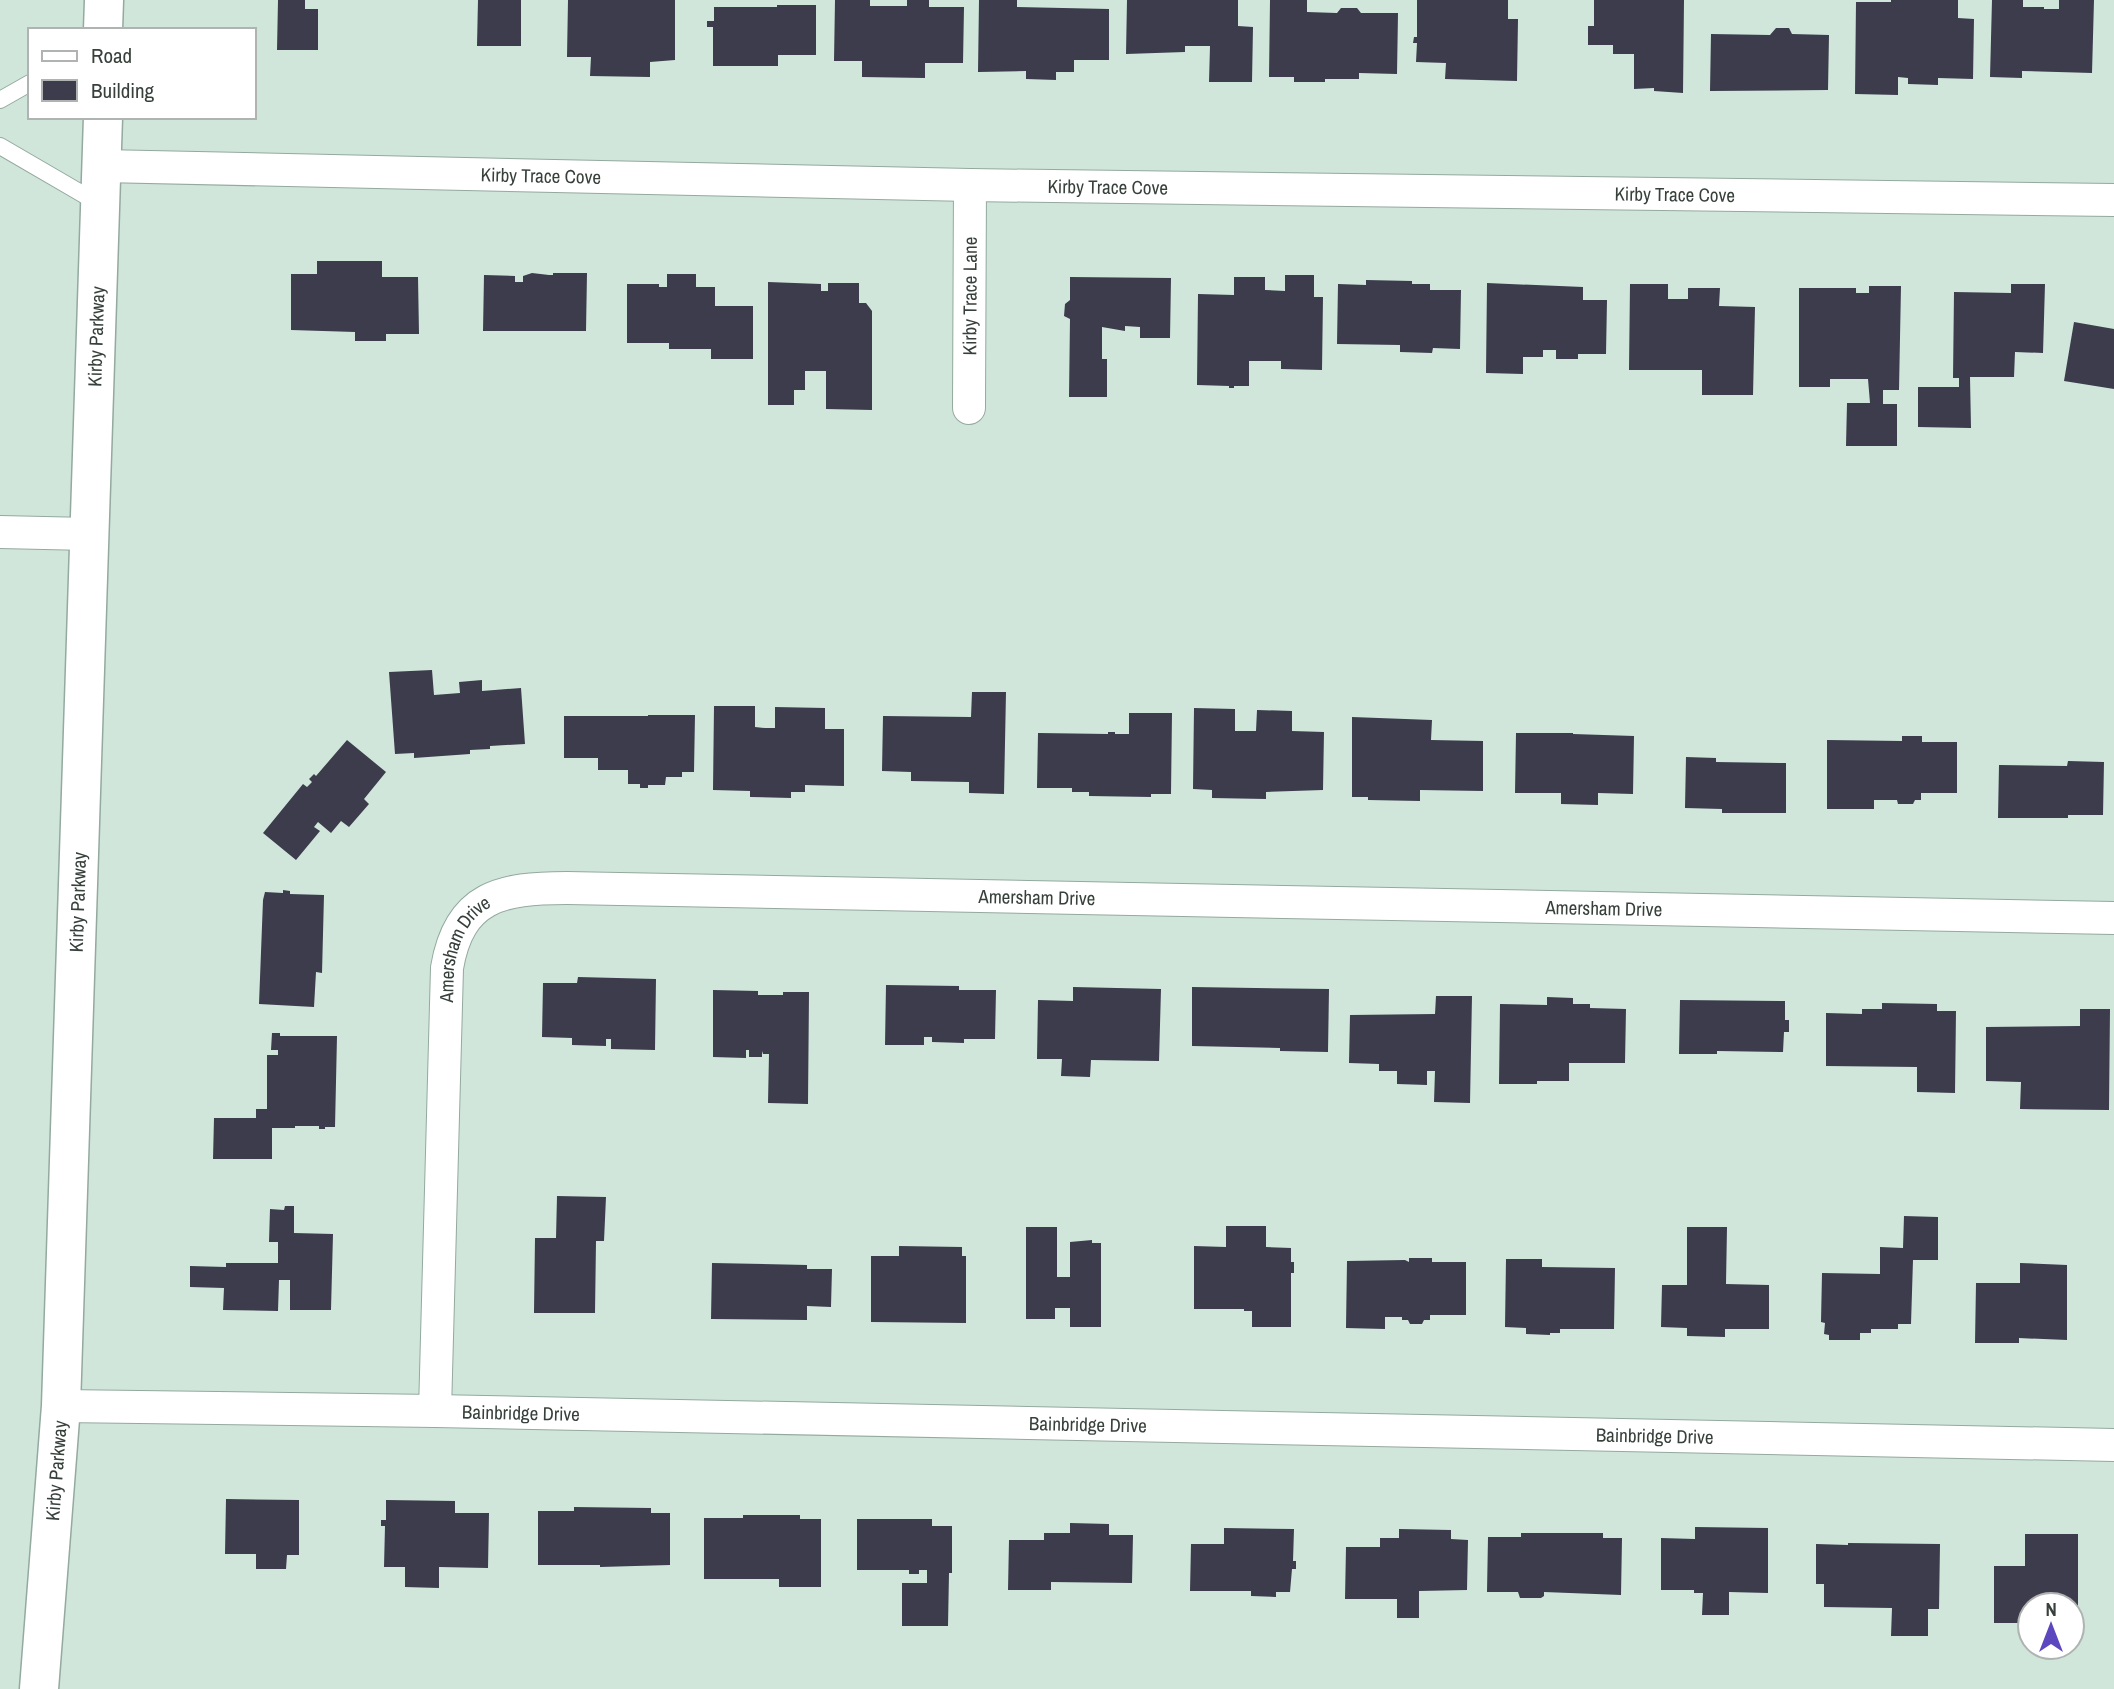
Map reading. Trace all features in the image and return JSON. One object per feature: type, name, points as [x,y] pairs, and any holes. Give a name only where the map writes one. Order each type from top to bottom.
[{"type":"main road","points":[[103,28],[104,0]]},
{"type":"main road","name":"Kirby Parkway","points":[[39,1689],[61,1406],[103,119]]},
{"type":"street","name":"Kirby Trace Cove","points":[[102,166],[970,185],[2114,200]]},
{"type":"street","name":"Kirby Trace Lane","points":[[969,408],[970,185]]},
{"type":"street","points":[[0,532],[88,534]]},
{"type":"street","name":"Amersham Drive","points":[[435,1411],[447,968],[451,947],[460,926],[474,909],[494,897],[516,891],[566,888],[2114,918]]},
{"type":"street","name":"Bainbridge Drive","points":[[61,1406],[435,1411],[2114,1445]]},
{"type":"lane","points":[[0,100],[28,84]]},
{"type":"lane","points":[[0,146],[101,204]]},
{"type":"building","points":[[278,0],[305,0],[305,9],[318,9],[318,50],[277,50]]},
{"type":"building","points":[[478,0],[521,0],[521,46],[477,46]]},
{"type":"building","points":[[568,0],[675,0],[675,60],[650,62],[650,77],[590,76],[591,57],[567,57]]},
{"type":"building","points":[[835,0],[870,0],[870,6],[907,6],[907,0],[929,0],[929,7],[964,7],[963,63],[925,63],[925,78],[862,77],[862,61],[834,61]]},
{"type":"building","points":[[979,0],[1017,0],[1017,7],[1109,9],[1109,60],[1074,60],[1074,72],[1056,72],[1056,80],[1026,79],[1026,71],[978,72]]},
{"type":"building","points":[[1127,0],[1238,0],[1238,26],[1253,27],[1252,82],[1209,82],[1210,46],[1185,46],[1185,52],[1126,54]]},
{"type":"building","points":[[1270,0],[1307,0],[1307,12],[1337,13],[1341,8],[1357,8],[1361,13],[1398,13],[1397,74],[1359,73],[1359,79],[1325,79],[1325,82],[1294,82],[1294,77],[1269,77]]},
{"type":"building","points":[[1417,0],[1508,0],[1508,19],[1518,19],[1517,81],[1445,79],[1446,63],[1416,62],[1417,43],[1413,43],[1414,37],[1417,37]]},
{"type":"building","points":[[1594,0],[1684,0],[1683,93],[1654,91],[1654,88],[1634,89],[1634,54],[1613,54],[1613,45],[1588,45],[1588,26],[1594,26]]},
{"type":"building","points":[[1958,0],[1958,18],[1974,19],[1973,79],[1938,78],[1938,85],[1908,84],[1908,78],[1898,77],[1898,95],[1855,94],[1856,2]]},
{"type":"building","points":[[1992,0],[2023,0],[2023,7],[2059,9],[2059,0],[2094,0],[2092,73],[2022,71],[2022,78],[1990,77]]},
{"type":"building","points":[[816,5],[816,55],[778,55],[778,66],[713,66],[713,27],[707,27],[707,21],[714,21],[714,7]]},
{"type":"building","points":[[1776,28],[1789,28],[1792,34],[1829,35],[1828,90],[1710,91],[1711,34],[1770,35]]},
{"type":"building","points":[[317,261],[382,261],[382,277],[418,277],[419,334],[386,334],[386,341],[355,341],[355,332],[291,330],[291,274],[317,274]]},
{"type":"building","points":[[532,273],[587,273],[586,331],[483,331],[484,275],[515,276],[515,282],[523,282],[523,276]]},
{"type":"building","points":[[667,274],[696,274],[696,287],[715,287],[715,306],[753,306],[753,359],[711,359],[711,349],[669,349],[669,343],[627,343],[627,284],[659,284],[659,287],[667,287]]},
{"type":"building","points":[[1285,275],[1314,275],[1314,297],[1323,297],[1322,370],[1281,369],[1281,361],[1249,361],[1249,386],[1229,388],[1197,385],[1198,294],[1234,295],[1234,277],[1265,277],[1265,290],[1285,291]]},
{"type":"building","points":[[1070,277],[1171,278],[1170,338],[1140,338],[1140,327],[1125,326],[1125,331],[1102,327],[1102,359],[1107,359],[1107,397],[1069,397],[1070,319],[1064,316],[1065,304],[1070,300]]},
{"type":"building","points":[[1366,280],[1412,281],[1412,284],[1430,284],[1430,290],[1461,290],[1460,349],[1433,348],[1432,353],[1400,352],[1400,345],[1337,344],[1338,284],[1366,285]]},
{"type":"building","points":[[768,282],[821,284],[821,291],[828,291],[828,283],[859,283],[859,303],[866,303],[872,311],[872,410],[826,409],[826,371],[805,371],[805,390],[794,390],[794,405],[768,405]]},
{"type":"building","points":[[1487,283],[1583,287],[1583,300],[1607,300],[1606,354],[1578,354],[1578,359],[1556,359],[1556,350],[1543,350],[1543,357],[1523,357],[1523,374],[1486,373]]},
{"type":"building","points":[[1630,284],[1668,284],[1668,299],[1688,299],[1688,288],[1720,288],[1719,306],[1755,307],[1753,395],[1702,395],[1702,370],[1629,370]]},
{"type":"building","points":[[2011,284],[2045,284],[2043,353],[2015,352],[2014,377],[1970,377],[1971,428],[1918,427],[1918,387],[1959,387],[1959,378],[1953,378],[1954,292],[2011,293]]},
{"type":"building","points":[[1869,286],[1901,286],[1899,390],[1883,390],[1883,404],[1897,404],[1897,446],[1846,446],[1847,403],[1870,403],[1868,379],[1830,379],[1830,387],[1799,387],[1799,288],[1856,288],[1856,293],[1869,293]]},
{"type":"building","points":[[2074,322],[2114,329],[2114,389],[2064,381]]},
{"type":"building","points":[[432,670],[434,695],[460,693],[459,682],[482,680],[482,691],[521,688],[525,744],[490,746],[490,749],[470,750],[470,754],[414,758],[414,753],[395,754],[389,672]]},
{"type":"building","points":[[972,692],[1006,692],[1004,794],[969,793],[969,782],[911,781],[911,772],[882,771],[883,716],[971,717]]},
{"type":"building","points":[[714,706],[755,706],[755,727],[765,728],[775,728],[775,707],[825,708],[825,729],[844,729],[844,786],[805,785],[805,792],[791,792],[791,798],[750,797],[750,791],[713,790]]},
{"type":"building","points":[[1194,708],[1235,709],[1235,731],[1256,731],[1257,710],[1292,711],[1292,731],[1324,732],[1323,790],[1266,792],[1266,799],[1212,798],[1212,790],[1193,789]]},
{"type":"building","points":[[1129,713],[1172,713],[1171,794],[1151,794],[1151,797],[1089,796],[1089,792],[1072,792],[1072,788],[1037,788],[1038,733],[1129,734]]},
{"type":"building","points":[[695,715],[694,772],[682,772],[682,777],[666,777],[665,785],[640,788],[640,784],[628,784],[628,770],[598,770],[598,758],[564,758],[564,716]]},
{"type":"building","points":[[1352,717],[1432,720],[1431,740],[1483,741],[1483,791],[1420,790],[1420,801],[1352,797]]},
{"type":"building","points":[[1516,733],[1634,736],[1633,794],[1598,793],[1598,805],[1561,804],[1561,793],[1515,793]]},
{"type":"building","points":[[1902,736],[1922,736],[1922,742],[1957,742],[1957,793],[1921,793],[1921,800],[1915,800],[1913,804],[1898,804],[1897,800],[1874,800],[1874,809],[1827,809],[1827,740],[1902,741]]},
{"type":"building","points":[[347,740],[386,772],[364,799],[369,804],[349,827],[341,821],[331,833],[318,822],[314,827],[320,831],[296,860],[263,833],[303,784],[307,787],[312,782],[309,779],[314,774],[316,776]]},
{"type":"building","points":[[1686,757],[1716,758],[1716,762],[1786,763],[1786,813],[1722,813],[1722,809],[1685,808]]},
{"type":"building","points":[[2068,761],[2104,762],[2103,815],[1998,818],[1999,765],[2067,766]]},
{"type":"building","points":[[283,890],[290,891],[290,894],[324,895],[322,973],[316,972],[314,1007],[259,1004],[263,900],[265,892],[283,893]]},
{"type":"building","points":[[578,977],[656,979],[655,1050],[611,1049],[611,1039],[606,1039],[606,1046],[572,1045],[572,1038],[542,1037],[543,983],[577,983]]},
{"type":"building","points":[[886,985],[959,986],[959,990],[996,990],[995,1039],[964,1039],[964,1043],[932,1042],[932,1037],[924,1037],[924,1045],[885,1045]]},
{"type":"building","points":[[1073,987],[1161,989],[1159,1061],[1091,1060],[1090,1077],[1061,1076],[1062,1059],[1037,1059],[1038,1000],[1073,1001]]},
{"type":"building","points":[[1192,987],[1329,989],[1328,1052],[1192,1046]]},
{"type":"building","points":[[713,990],[758,991],[758,995],[809,992],[808,1104],[768,1103],[769,1054],[763,1054],[762,1051],[762,1057],[749,1057],[749,1050],[746,1050],[746,1058],[713,1057]]},
{"type":"building","points":[[1436,996],[1472,996],[1470,1103],[1434,1102],[1435,1071],[1427,1071],[1427,1085],[1397,1084],[1397,1071],[1379,1071],[1379,1064],[1349,1063],[1350,1015],[1435,1014]]},
{"type":"building","points":[[1547,997],[1573,998],[1573,1004],[1590,1004],[1590,1008],[1626,1009],[1625,1063],[1569,1063],[1569,1081],[1499,1084],[1500,1004],[1547,1005]]},
{"type":"building","points":[[1680,1000],[1785,1001],[1785,1020],[1789,1020],[1789,1032],[1784,1032],[1783,1052],[1717,1051],[1717,1054],[1679,1054]]},
{"type":"building","points":[[1882,1003],[1937,1004],[1937,1011],[1956,1011],[1955,1093],[1917,1092],[1917,1067],[1826,1066],[1826,1013],[1862,1014],[1862,1009],[1882,1009]]},
{"type":"building","points":[[2080,1009],[2110,1009],[2109,1110],[2020,1109],[2021,1082],[1986,1081],[1986,1027],[2080,1026]]},
{"type":"building","points":[[272,1033],[280,1033],[280,1036],[337,1036],[335,1127],[272,1128],[272,1159],[213,1159],[214,1118],[256,1118],[256,1109],[267,1109],[267,1055],[278,1055],[278,1050],[271,1050]]},
{"type":"building","points":[[557,1196],[606,1197],[604,1241],[596,1241],[595,1313],[534,1313],[535,1238],[556,1238]]},
{"type":"building","points":[[285,1206],[294,1206],[294,1233],[333,1234],[331,1310],[290,1310],[290,1280],[279,1280],[278,1311],[223,1310],[224,1288],[190,1287],[190,1266],[226,1267],[226,1263],[278,1263],[278,1242],[269,1242],[270,1209],[284,1210]]},
{"type":"building","points":[[1904,1216],[1938,1217],[1938,1260],[1913,1260],[1911,1324],[1898,1324],[1898,1329],[1871,1329],[1871,1333],[1860,1333],[1860,1340],[1829,1340],[1829,1335],[1824,1334],[1825,1323],[1821,1322],[1822,1273],[1880,1274],[1880,1247],[1903,1248]]},
{"type":"building","points":[[1226,1226],[1266,1226],[1266,1247],[1291,1248],[1294,1273],[1291,1273],[1291,1327],[1252,1327],[1252,1311],[1244,1309],[1194,1309],[1194,1246],[1226,1247]]},
{"type":"building","points":[[1026,1227],[1057,1227],[1057,1277],[1070,1277],[1070,1242],[1092,1240],[1092,1243],[1101,1243],[1101,1327],[1070,1327],[1070,1308],[1055,1308],[1055,1319],[1026,1319]]},
{"type":"building","points":[[1687,1227],[1727,1227],[1726,1284],[1769,1285],[1769,1329],[1725,1329],[1725,1337],[1687,1336],[1687,1328],[1661,1327],[1662,1285],[1687,1285]]},
{"type":"building","points":[[899,1246],[962,1247],[962,1256],[966,1256],[966,1323],[871,1322],[871,1256],[899,1256]]},
{"type":"building","points":[[1409,1258],[1432,1258],[1432,1262],[1466,1262],[1466,1315],[1430,1315],[1430,1320],[1424,1320],[1422,1324],[1410,1324],[1408,1320],[1402,1320],[1402,1317],[1385,1317],[1385,1329],[1346,1328],[1347,1261],[1409,1262]]},
{"type":"building","points":[[1506,1259],[1542,1259],[1542,1267],[1615,1268],[1614,1329],[1560,1329],[1560,1333],[1550,1335],[1526,1334],[1526,1328],[1505,1327]]},
{"type":"building","points":[[712,1263],[807,1265],[807,1269],[832,1269],[831,1307],[807,1306],[807,1320],[711,1319]]},
{"type":"building","points":[[2020,1263],[2067,1265],[2067,1340],[2019,1338],[2019,1343],[1975,1343],[1976,1283],[2020,1283]]},
{"type":"building","points":[[226,1499],[299,1500],[299,1555],[287,1555],[286,1569],[256,1569],[256,1554],[225,1554]]},
{"type":"building","points":[[386,1500],[455,1501],[455,1513],[489,1513],[488,1568],[439,1567],[439,1588],[405,1587],[405,1567],[384,1567],[385,1526],[381,1526],[381,1520],[386,1520]]},
{"type":"building","points":[[574,1507],[651,1508],[651,1513],[670,1513],[670,1565],[538,1565],[538,1511],[574,1511]]},
{"type":"building","points":[[743,1515],[800,1515],[800,1519],[821,1519],[821,1587],[779,1587],[779,1579],[704,1579],[704,1518],[743,1518]]},
{"type":"building","points":[[857,1519],[932,1519],[932,1526],[952,1526],[948,1626],[902,1626],[902,1583],[927,1583],[927,1570],[919,1570],[919,1574],[909,1574],[909,1570],[857,1570]]},
{"type":"building","points":[[1070,1523],[1109,1524],[1109,1535],[1133,1535],[1132,1583],[1051,1582],[1051,1590],[1008,1590],[1009,1540],[1044,1540],[1044,1533],[1070,1533]]},
{"type":"building","points":[[1695,1527],[1768,1528],[1768,1593],[1729,1592],[1729,1615],[1702,1615],[1703,1593],[1694,1593],[1694,1590],[1661,1590],[1661,1538],[1695,1539]]},
{"type":"building","points":[[1224,1528],[1294,1529],[1293,1561],[1296,1561],[1296,1569],[1292,1569],[1290,1592],[1276,1592],[1276,1597],[1251,1596],[1251,1591],[1190,1591],[1191,1544],[1224,1544]]},
{"type":"building","points":[[1399,1529],[1451,1530],[1451,1539],[1468,1540],[1467,1590],[1419,1591],[1419,1618],[1397,1618],[1397,1599],[1345,1599],[1346,1547],[1380,1547],[1380,1538],[1399,1538]]},
{"type":"building","points":[[1521,1533],[1603,1533],[1603,1538],[1622,1538],[1621,1595],[1544,1592],[1541,1598],[1520,1598],[1518,1592],[1487,1592],[1488,1537],[1521,1537]]},
{"type":"building","points":[[2025,1534],[2078,1534],[2078,1591],[2016,1591],[2016,1623],[1994,1623],[1994,1566],[2025,1566]]},
{"type":"building","points":[[1816,1544],[1940,1544],[1939,1609],[1928,1609],[1928,1636],[1891,1636],[1892,1608],[1824,1607],[1824,1584],[1816,1584]]}]
